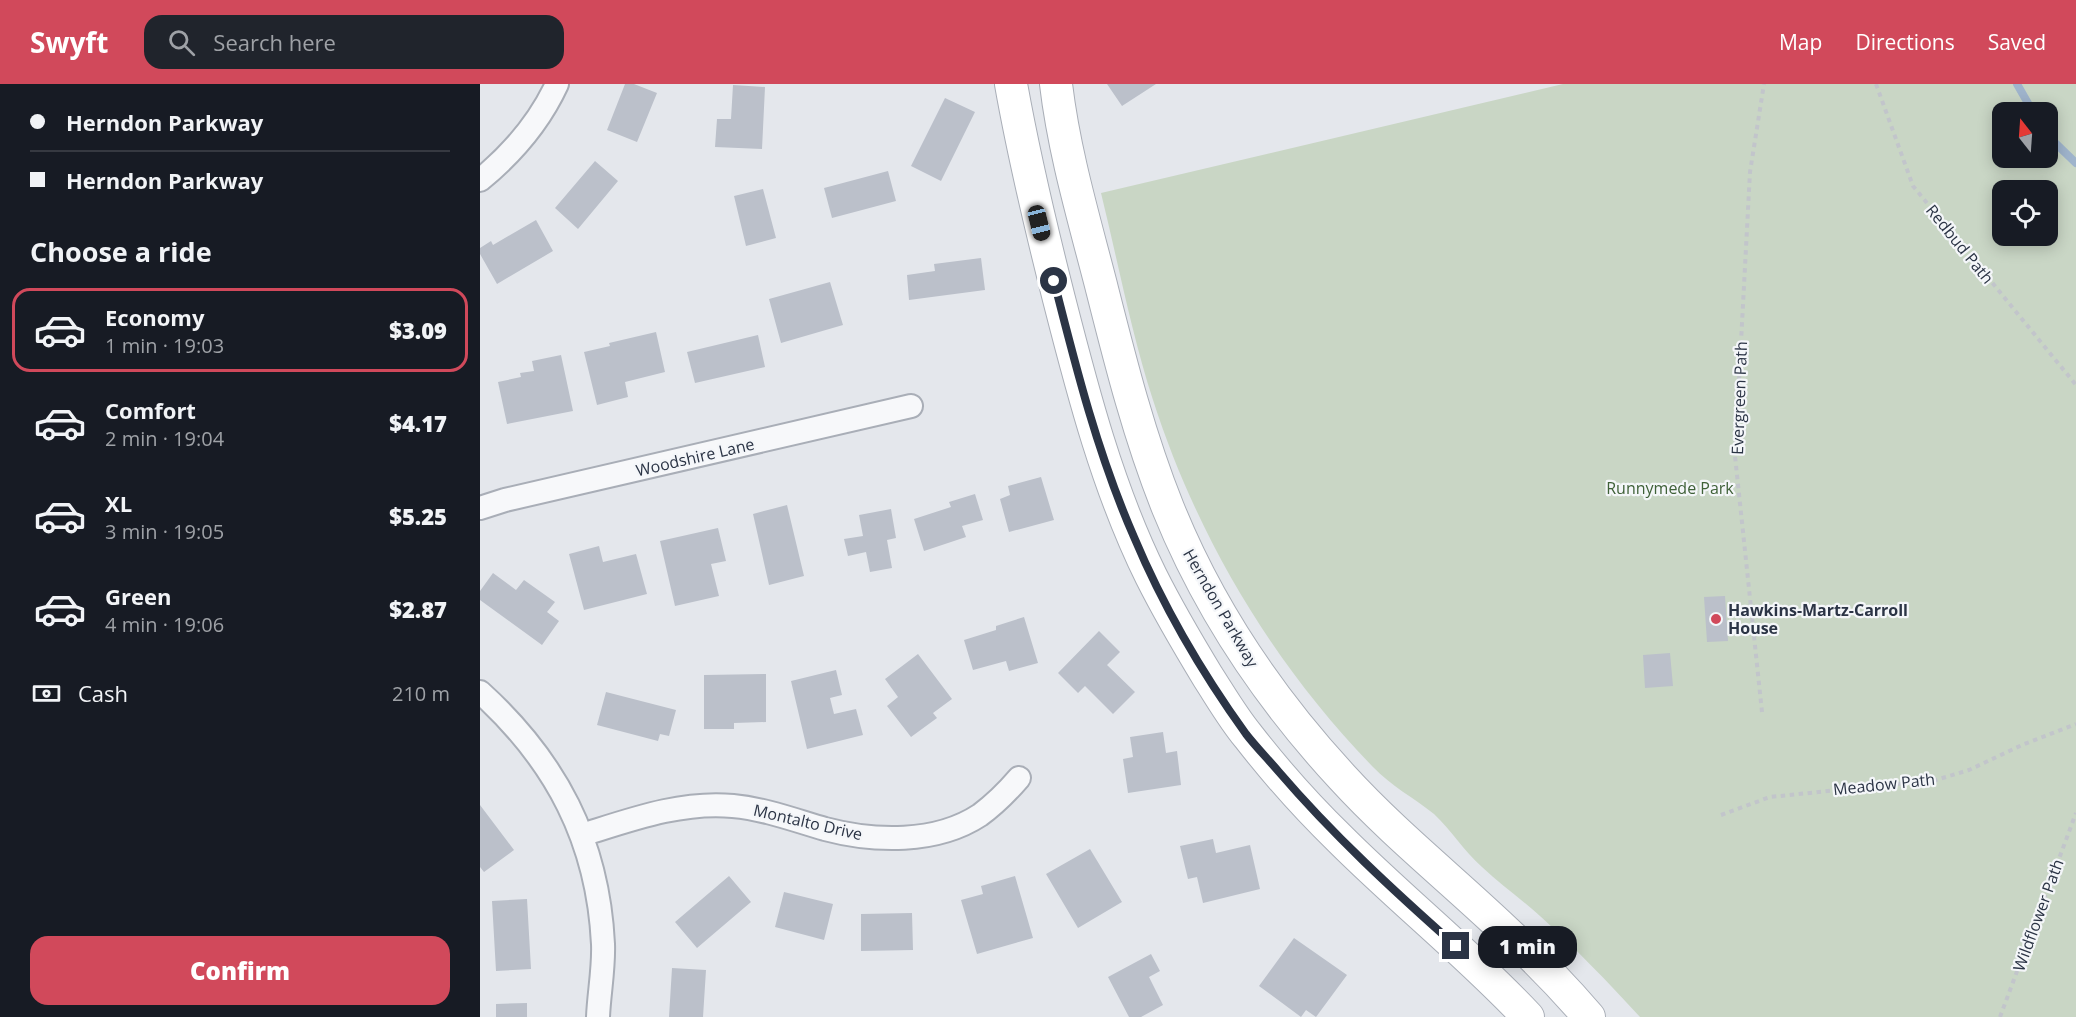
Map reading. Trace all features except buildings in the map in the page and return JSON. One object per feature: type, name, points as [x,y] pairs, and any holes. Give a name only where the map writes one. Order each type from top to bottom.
[{"type":"main road","points":[[1011,84],[1039,223],[1090,416],[1133,535],[1151,576],[1174,618],[1247,735],[1307,805],[1340,840],[1474,962],[1528,1017]]},
{"type":"main road","name":"Herndon Parkway","points":[[1056,84],[1071,166],[1142,435],[1168,508],[1188,554],[1230,630],[1283,708],[1375,813],[1512,936],[1589,1017]]},
{"type":"street","points":[[480,180],[502,162],[529,133],[549,102],[557,84]]},
{"type":"street","name":"Woodshire Lane","points":[[480,508],[505,500],[911,406]]},
{"type":"street","points":[[480,692],[508,717],[539,756],[564,795],[582,835],[599,900],[603,946],[597,1017]]},
{"type":"street","name":"Montalto Drive","points":[[582,835],[651,814],[690,807],[731,806],[774,812],[845,833],[884,838],[923,836],[951,829],[978,816],[1000,799],[1019,778]]},
{"type":"path","name":"Evergreen Path","points":[[1762,712],[1735,456],[1750,172],[1764,84]]},
{"type":"path","name":"Redbud Path","points":[[1876,84],[1912,186],[2076,385]]},
{"type":"path","name":"Meadow Path","points":[[1721,814],[1770,797],[1936,780],[1969,770],[2022,745],[2076,724]]},
{"type":"path","name":"Wildflower Path","points":[[2001,1017],[2076,813]]},
{"type":"green space","name":"Runnymede Park","points":[[1563,84],[2076,84],[2076,1017],[1640,1017],[1553,928],[1475,861],[1434,814],[1373,767],[1337,727],[1271,642],[1242,596],[1192,501],[1153,400],[1125,297],[1101,193]]},
{"type":"waterway","points":[[2017,84],[2027,102]]},
{"type":"waterway","points":[[2058,146],[2076,163]]},
{"type":"place","name":"Hawkins-Martz-Carroll House","points":[[1716,619]]},
{"type":"route","points":[[1054,281],[1087,406],[1116,491],[1151,576],[1195,655],[1247,735],[1307,805],[1340,840],[1456,946]]}]
